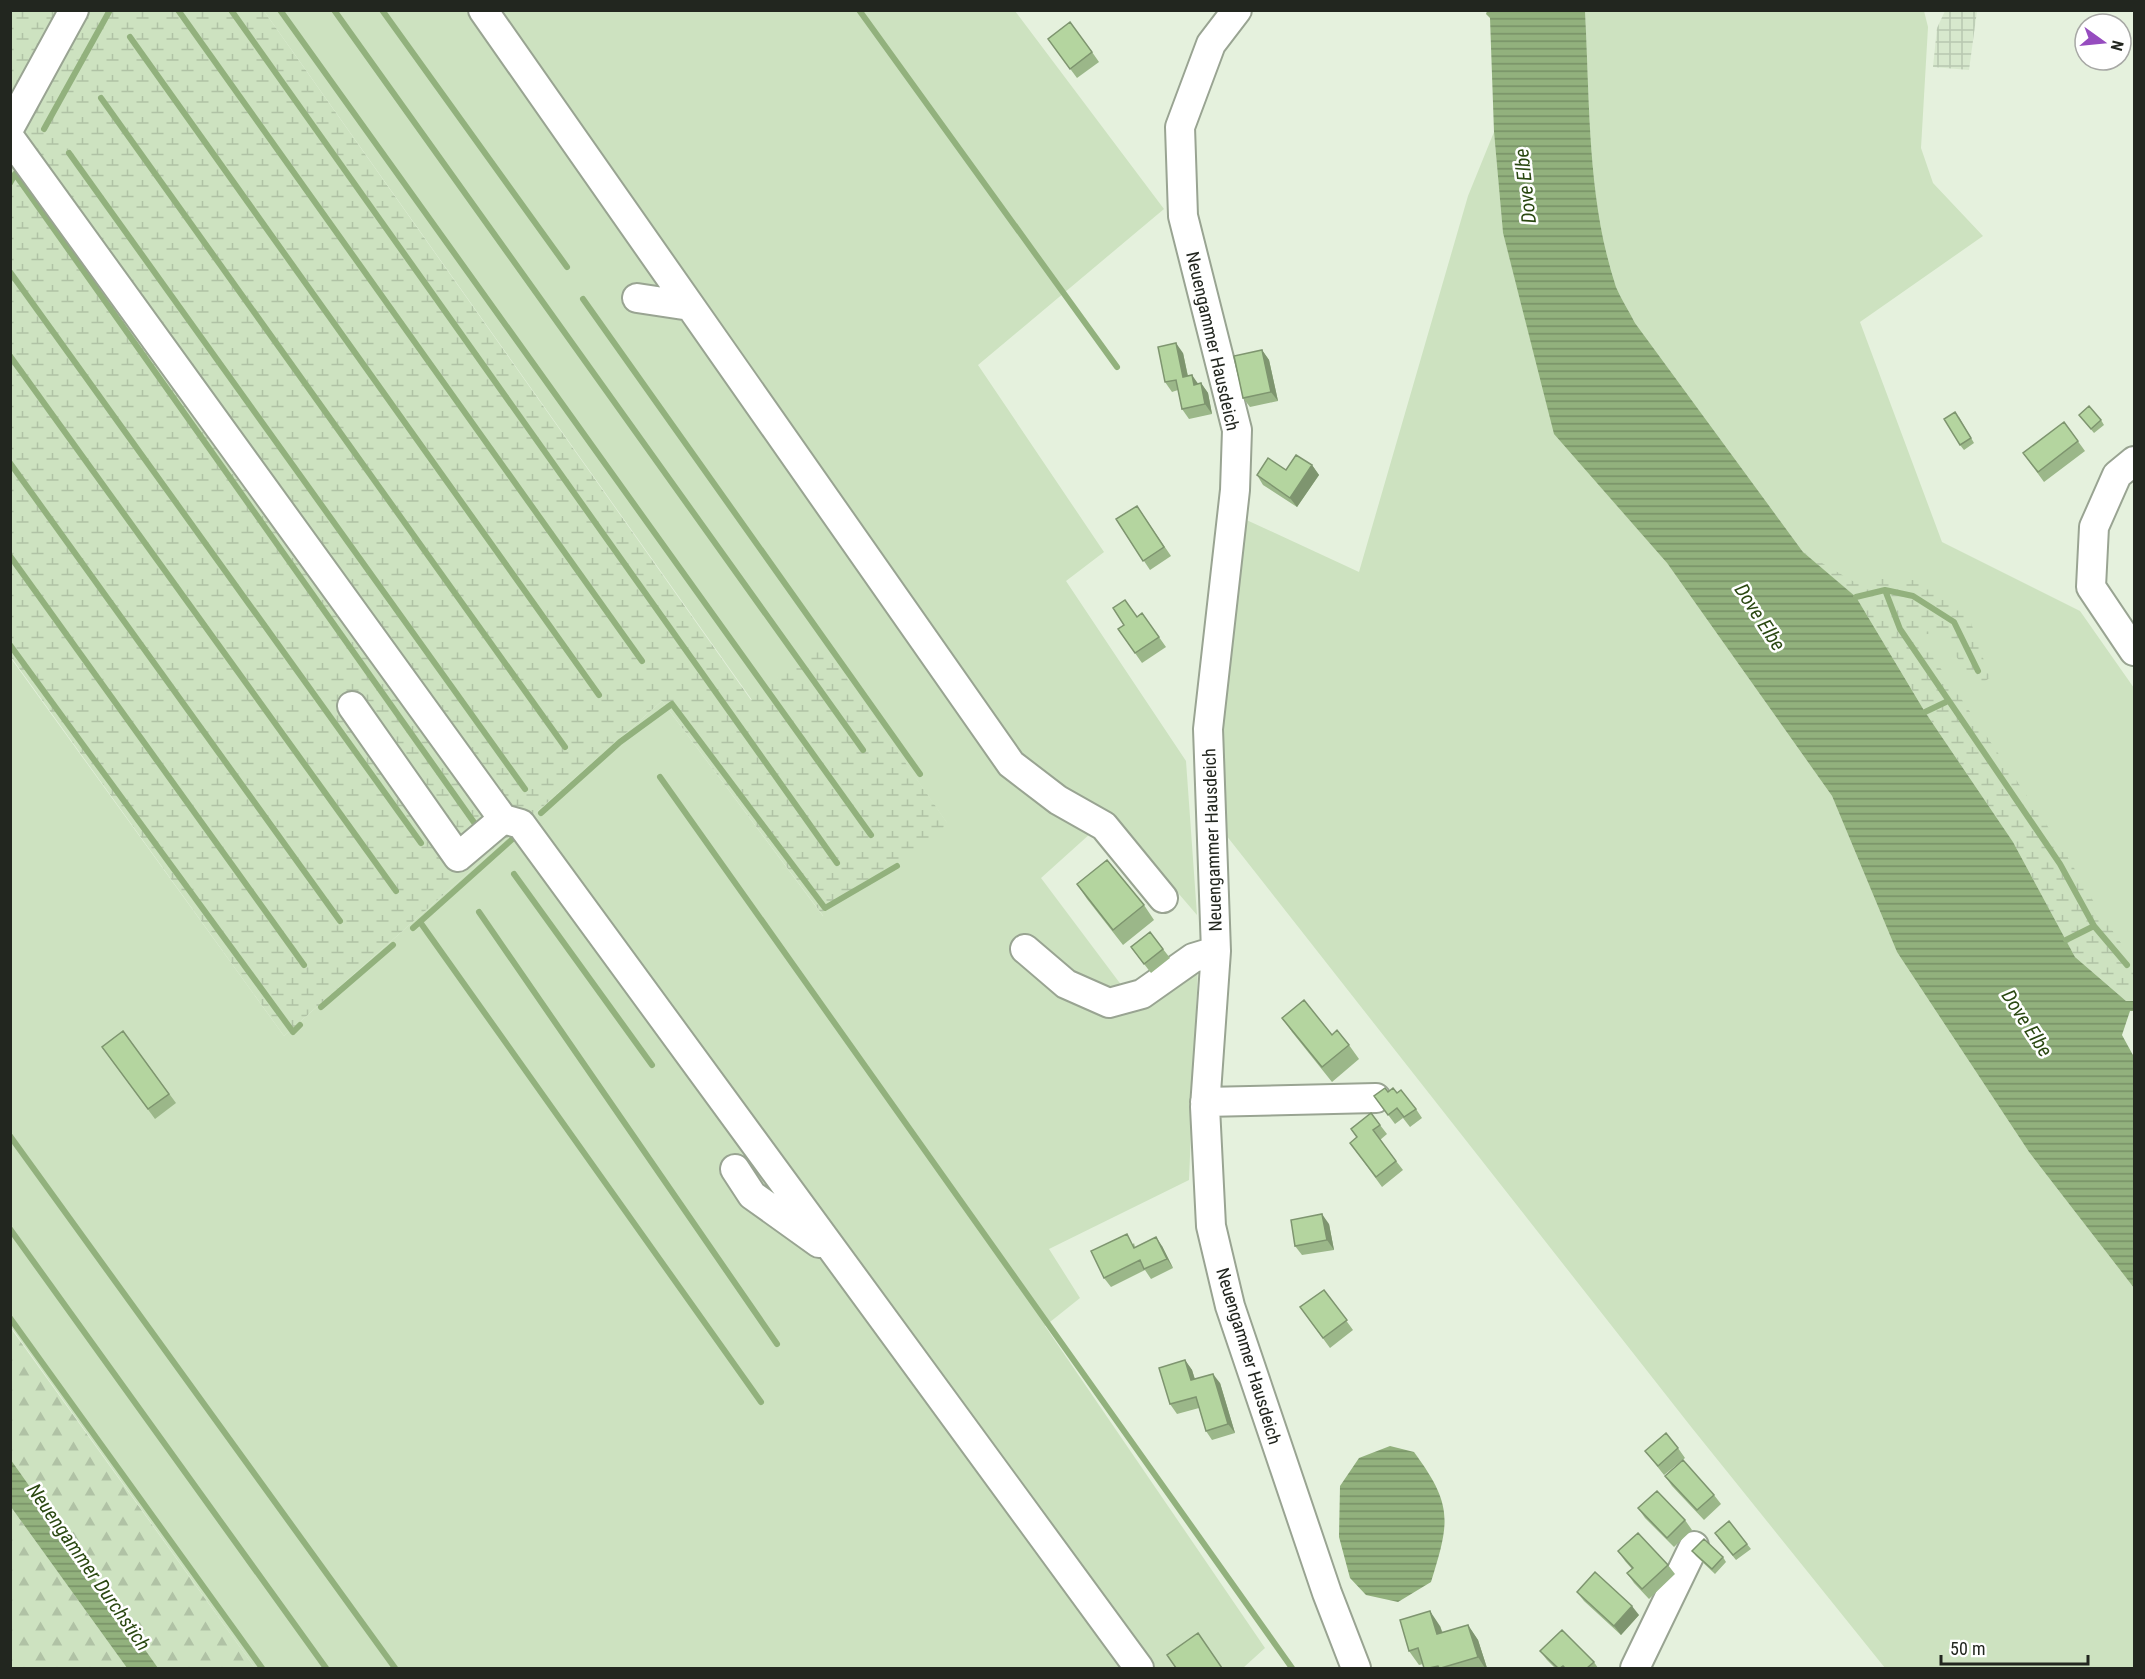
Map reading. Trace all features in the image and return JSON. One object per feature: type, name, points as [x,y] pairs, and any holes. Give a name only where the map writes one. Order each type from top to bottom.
[{"type":"street","points":[[10,127],[75,10]]},
{"type":"street","points":[[483,10],[1011,764],[1058,800],[1104,826],[1163,898]]},
{"type":"street","name":"Neuengammer Hausdeich","points":[[1237,10],[1211,44],[1180,127],[1183,216],[1237,430],[1235,490],[1208,729],[1216,951],[1205,1102],[1211,1226],[1230,1306],[1327,1593],[1356,1668]]},
{"type":"street","points":[[10,138],[503,819],[521,824],[1139,1668]]},
{"type":"street","points":[[637,298],[690,306]]},
{"type":"street","points":[[2134,461],[2117,475],[2094,526],[2091,587],[2134,651]]},
{"type":"street","points":[[352,706],[458,856],[503,819]]},
{"type":"street","points":[[1025,949],[1066,984],[1108,1004],[1142,993],[1194,958],[1216,951]]},
{"type":"street","points":[[1205,1102],[1376,1098]]},
{"type":"street","points":[[735,1169],[752,1194],[842,1261]]},
{"type":"street","points":[[1635,1668],[1694,1546]]},
{"type":"shaded area","points":[[1945,11],[1977,11],[1969,70],[1933,67],[1937,28]]},
{"type":"green space","points":[[10,11],[264,11],[751,700],[820,640],[948,824],[824,917],[662,701],[284,1036],[11,657]]},
{"type":"green space","points":[[264,11],[1015,11],[1164,209],[978,365],[1104,552],[1066,581],[1186,761],[1197,915],[1111,815],[1041,878],[1140,1010],[1198,967],[1189,1180],[1049,1249],[1080,1298],[1045,1326],[1265,1648],[1243,1668],[255,1668],[11,1327],[10,657],[284,1036],[662,701],[823,916],[947,823],[820,641],[752,700]]},
{"type":"green space","points":[[1585,11],[1924,11],[1928,27],[1921,148],[1933,183],[1983,236],[1860,322],[1942,542],[2080,611],[2134,688],[2134,1001],[2126,1001],[2013,842],[1856,597],[1803,552],[1635,323],[1620,296],[1607,254],[1595,185],[1589,115]]},
{"type":"green space","points":[[1494,132],[1503,233],[1555,434],[1667,563],[1832,796],[1897,952],[2029,1152],[2134,1288],[2134,1668],[1885,1668],[1692,1428],[1222,830],[1221,729],[1240,517],[1359,572],[1468,196]]},
{"type":"green space","points":[[1803,552],[1856,583],[1884,576],[1919,581],[1969,617],[1990,678],[1978,685],[1938,633],[1918,635],[2063,849],[2099,911],[2134,962],[2134,985],[2126,1001],[2075,957],[2013,842],[1925,712],[1856,597]]},
{"type":"green space","points":[[10,1327],[255,1668],[158,1668],[11,1460]]},
{"type":"green space","points":[[11,1507],[127,1668],[11,1668]]},
{"type":"water","name":"Dove Elbe","points":[[1487,11],[1585,11],[1589,115],[1595,185],[1607,254],[1620,296],[1635,323],[1803,552],[1856,597],[1925,712],[2013,842],[2075,957],[2126,1001],[2134,1001],[2134,1011],[2130,1011],[2122,1035],[2134,1057],[2134,1288],[2029,1152],[1897,952],[1832,796],[1667,563],[1554,434],[1503,233],[1494,132],[1490,18],[1486,14]]},
{"type":"water","points":[[1390,1446],[1414,1452],[1436,1486],[1442,1500],[1444,1514],[1442,1543],[1431,1582],[1398,1602],[1366,1595],[1350,1578],[1339,1537],[1340,1486],[1359,1458]]},
{"type":"water","points":[[10,1460],[158,1668],[127,1668],[11,1507]]},
{"type":"building","points":[[1070,22],[1092,52],[1070,69],[1048,39]]},
{"type":"building","points":[[1176,343],[1183,377],[1192,375],[1194,385],[1201,383],[1205,404],[1182,409],[1176,380],[1165,382],[1158,347]]},
{"type":"building","points":[[1262,350],[1271,392],[1243,398],[1234,356]]},
{"type":"building","points":[[2089,406],[2101,420],[2091,429],[2079,415]]},
{"type":"building","points":[[1955,412],[1971,438],[1960,445],[1944,419]]},
{"type":"building","points":[[2064,422],[2078,441],[2038,472],[2023,453]]},
{"type":"building","points":[[1296,455],[1312,465],[1290,498],[1257,475],[1268,458],[1286,470]]},
{"type":"building","points":[[1137,506],[1164,547],[1143,561],[1116,519]]},
{"type":"building","points":[[1125,600],[1137,617],[1142,613],[1159,637],[1135,653],[1118,629],[1124,625],[1113,608]]},
{"type":"building","points":[[1107,860],[1144,905],[1113,930],[1077,884]]},
{"type":"building","points":[[1150,932],[1163,949],[1144,964],[1131,947]]},
{"type":"building","points":[[1304,1000],[1332,1035],[1337,1030],[1349,1045],[1322,1067],[1282,1018]]},
{"type":"building","points":[[123,1031],[169,1094],[148,1109],[102,1047]]},
{"type":"building","points":[[1385,1088],[1388,1092],[1393,1088],[1397,1093],[1401,1090],[1416,1109],[1404,1117],[1397,1108],[1388,1115],[1374,1096]]},
{"type":"building","points":[[1371,1113],[1380,1125],[1373,1130],[1396,1161],[1376,1177],[1350,1143],[1357,1137],[1351,1129]]},
{"type":"building","points":[[1322,1214],[1327,1240],[1295,1246],[1291,1220]]},
{"type":"building","points":[[1127,1234],[1134,1248],[1156,1237],[1167,1259],[1144,1269],[1140,1260],[1104,1278],[1091,1251]]},
{"type":"building","points":[[1324,1290],[1347,1320],[1323,1338],[1300,1307]]},
{"type":"building","points":[[1185,1360],[1191,1380],[1213,1374],[1228,1424],[1206,1431],[1196,1397],[1170,1404],[1159,1368]]},
{"type":"building","points":[[1666,1433],[1678,1448],[1658,1466],[1645,1451]]},
{"type":"building","points":[[1683,1460],[1714,1495],[1697,1510],[1665,1476]]},
{"type":"building","points":[[1657,1491],[1685,1520],[1667,1538],[1638,1508]]},
{"type":"building","points":[[1729,1521],[1747,1544],[1733,1555],[1715,1533]]},
{"type":"building","points":[[1638,1533],[1668,1565],[1642,1589],[1627,1573],[1633,1568],[1618,1551]]},
{"type":"building","points":[[1704,1539],[1723,1557],[1712,1569],[1692,1551]]},
{"type":"building","points":[[1595,1572],[1632,1606],[1614,1626],[1577,1592]]},
{"type":"building","points":[[1430,1611],[1437,1634],[1468,1625],[1478,1657],[1441,1668],[1438,1666],[1424,1668],[1418,1648],[1409,1651],[1400,1620]]},
{"type":"building","points":[[1562,1630],[1594,1662],[1587,1668],[1565,1668],[1563,1666],[1558,1668],[1540,1651]]},
{"type":"building","points":[[1198,1633],[1222,1668],[1176,1668],[1167,1655]]},
{"type":"waterway","points":[[44,129],[110,10]]},
{"type":"waterway","points":[[178,10],[642,661]]},
{"type":"waterway","points":[[231,10],[837,863]]},
{"type":"waterway","points":[[280,10],[871,835]]},
{"type":"waterway","points":[[334,10],[863,750]]},
{"type":"waterway","points":[[382,10],[567,267]]},
{"type":"waterway","points":[[859,10],[1117,367]]},
{"type":"waterway","points":[[130,37],[599,695]]},
{"type":"waterway","points":[[101,98],[565,747]]},
{"type":"waterway","points":[[69,153],[525,789]]},
{"type":"waterway","points":[[10,183],[15,174],[478,828]]},
{"type":"waterway","points":[[10,272],[421,843]]},
{"type":"waterway","points":[[583,299],[920,774]]},
{"type":"waterway","points":[[10,356],[396,891]]},
{"type":"waterway","points":[[10,463],[340,921]]},
{"type":"waterway","points":[[10,556],[304,965]]},
{"type":"waterway","points":[[1885,590],[1900,629],[2060,864],[2094,926],[2127,965]]},
{"type":"waterway","points":[[1856,597],[1885,590],[1913,596],[1954,622],[1978,671]]},
{"type":"waterway","points":[[10,645],[293,1032],[300,1025]]},
{"type":"waterway","points":[[1925,712],[1948,701]]},
{"type":"waterway","points":[[541,813],[620,742],[672,704],[825,908],[897,866]]},
{"type":"waterway","points":[[660,777],[1292,1668]]},
{"type":"waterway","points":[[413,928],[518,834]]},
{"type":"waterway","points":[[514,874],[652,1065]]},
{"type":"waterway","points":[[479,912],[777,1344]]},
{"type":"waterway","points":[[420,922],[761,1402]]},
{"type":"waterway","points":[[2066,940],[2094,926]]},
{"type":"waterway","points":[[321,1007],[393,945]]},
{"type":"waterway","points":[[10,1136],[395,1668]]},
{"type":"waterway","points":[[10,1229],[326,1668]]},
{"type":"waterway","points":[[10,1318],[262,1668]]},
{"type":"water label","name":"Neuengammer Durchstich","points":[[89,1567]]}]
